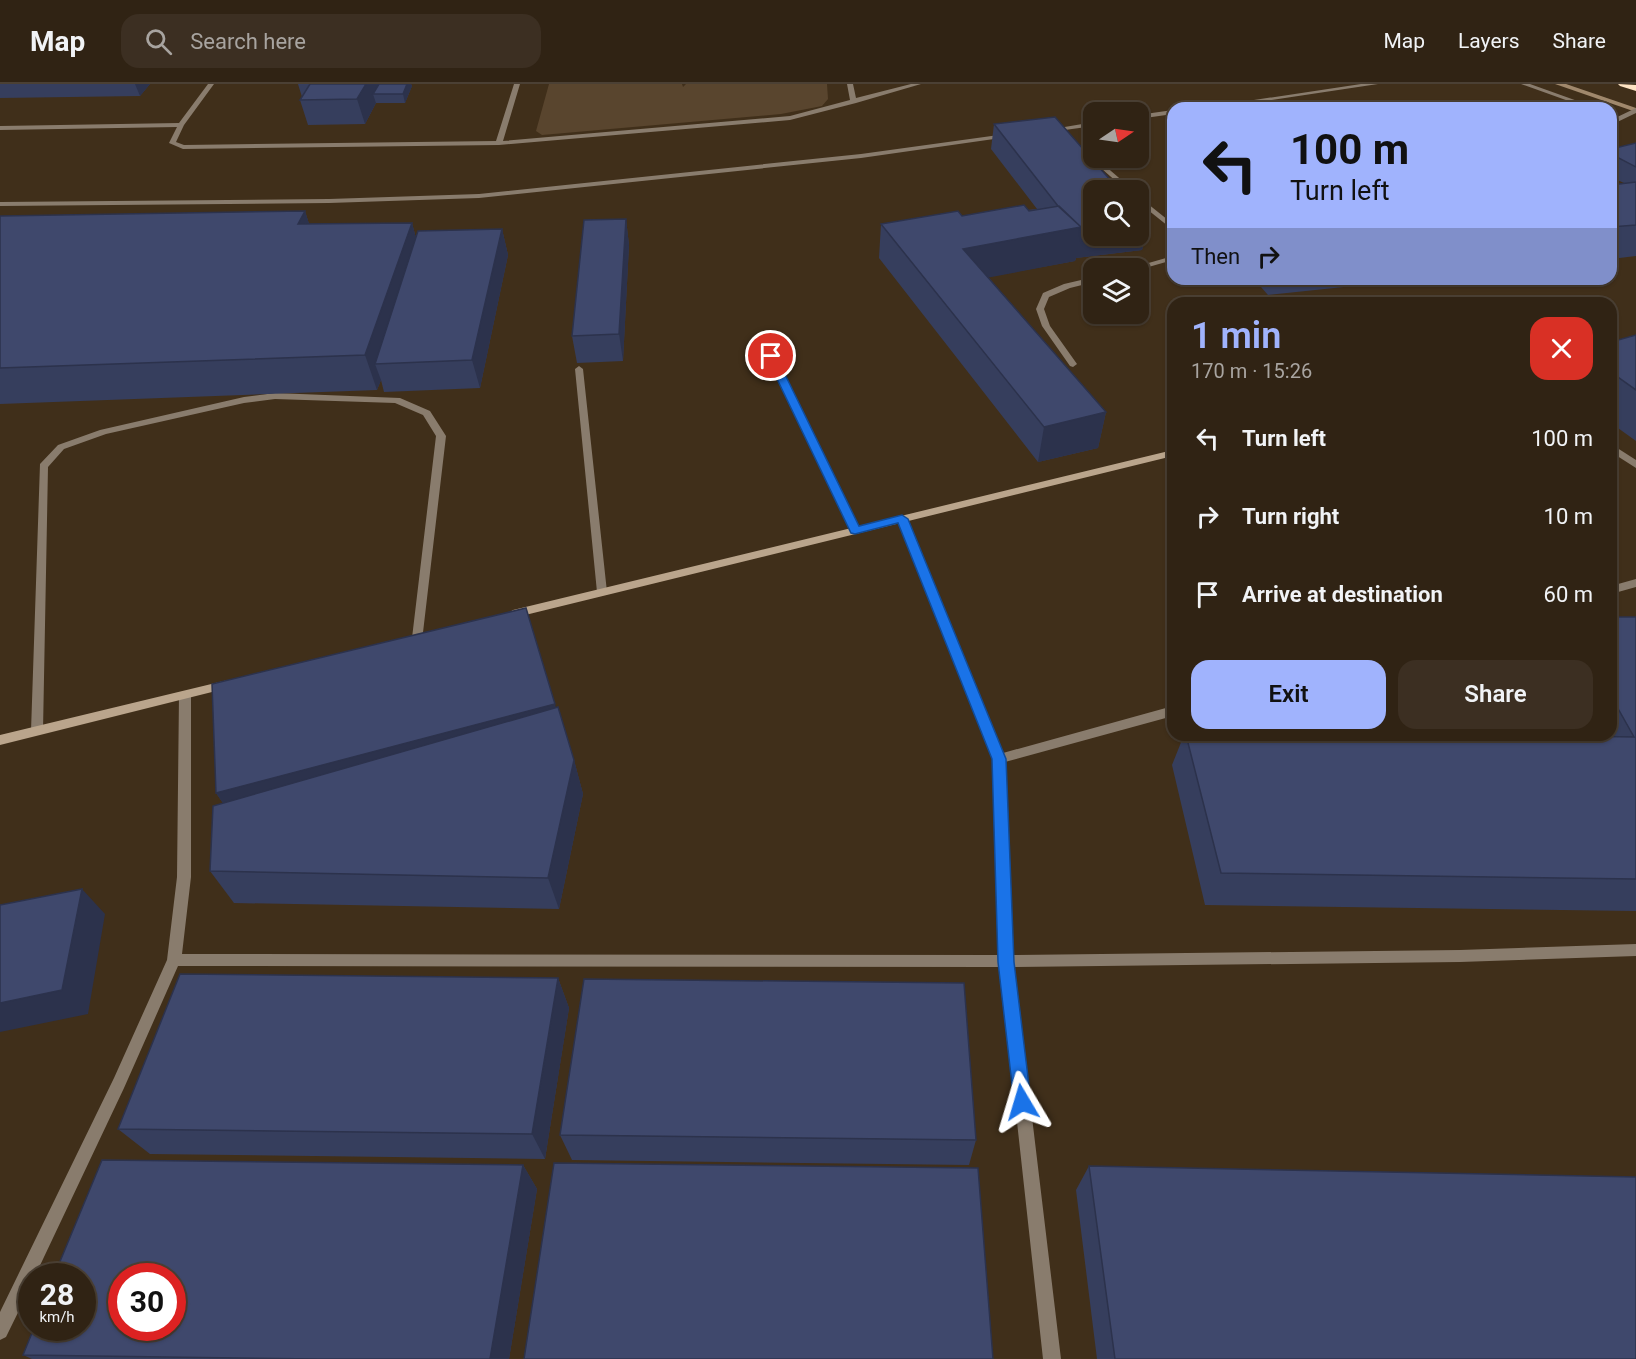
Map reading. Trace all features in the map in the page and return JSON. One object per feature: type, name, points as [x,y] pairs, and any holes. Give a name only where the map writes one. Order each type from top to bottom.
[{"type":"highway","points":[[1623,84],[1636,88]]},
{"type":"street","points":[[211,84],[181,125],[172,142],[183,147],[499,143],[790,118],[918,84]]},
{"type":"street","points":[[499,143],[517,84]]},
{"type":"street","points":[[850,84],[854,102]]},
{"type":"street","points":[[1247,102],[1375,84]]},
{"type":"street","points":[[1524,84],[1576,102]]},
{"type":"street","points":[[1617,120],[1633,111]]},
{"type":"street","points":[[1149,115],[1167,113]]},
{"type":"street","points":[[1617,116],[1636,122]]},
{"type":"street","points":[[0,128],[181,125]]},
{"type":"street","points":[[1035,132],[1083,125]]},
{"type":"street","points":[[0,204],[329,201],[479,196],[861,156],[1012,135]]},
{"type":"street","points":[[1104,168],[1118,180]]},
{"type":"street","points":[[1149,207],[1167,223]]},
{"type":"street","points":[[1149,264],[1167,260]]},
{"type":"street","points":[[1073,364],[1046,326],[1040,309],[1046,295],[1083,282]]},
{"type":"street","points":[[771,356],[855,530]]},
{"type":"street","points":[[579,369],[602,592]]},
{"type":"street","points":[[37,732],[43,466],[61,447],[104,432],[244,400],[275,396],[397,400],[427,412],[441,436],[418,637]]},
{"type":"street","points":[[1617,451],[1636,465]]},
{"type":"street","points":[[499,618],[1167,454]]},
{"type":"street","points":[[902,519],[999,759],[1006,962],[1052,1359]]},
{"type":"street","points":[[1617,588],[1636,583]]},
{"type":"street","points":[[0,741],[240,681]]},
{"type":"street","points":[[0,1331],[119,1083],[174,960],[184,877],[185,695]]},
{"type":"street","points":[[999,759],[1167,713]]},
{"type":"street","points":[[174,960],[1006,962],[1460,956],[1636,950]]},
{"type":"shaded area","points":[[549,84],[682,84],[683,87],[686,84],[827,84],[828,99],[822,106],[781,114],[542,135],[536,131]]},
{"type":"building","points":[[310,84],[366,84],[357,99],[300,100]]},
{"type":"building","points":[[379,84],[407,84],[403,94],[373,94]]},
{"type":"building","points":[[1055,117],[1083,149],[1083,168],[1100,168],[1110,180],[1083,180],[1083,232],[1080,232],[1081,227],[1058,206],[994,124]]},
{"type":"building","points":[[1636,143],[1636,167],[1617,157],[1617,148]]},
{"type":"building","points":[[1636,182],[1636,225],[1617,227],[1617,184]]},
{"type":"building","points":[[1024,205],[1029,211],[1059,206],[1081,227],[963,249],[1106,412],[1044,427],[881,224],[958,211],[962,216]]},
{"type":"building","points":[[305,211],[298,224],[412,223],[365,355],[0,368],[0,216]]},
{"type":"building","points":[[626,219],[619,334],[572,336],[584,220]]},
{"type":"building","points":[[502,229],[472,360],[375,364],[418,231]]},
{"type":"building","points":[[1636,335],[1636,390],[1617,376],[1617,340]]},
{"type":"building","points":[[526,608],[555,704],[216,793],[212,684]]},
{"type":"building","points":[[1617,617],[1636,617],[1636,879],[1221,873],[1188,741],[1617,741],[1617,737],[1634,737],[1617,707]]},
{"type":"building","points":[[558,707],[574,760],[548,878],[210,871],[213,806]]},
{"type":"building","points":[[82,889],[62,990],[0,1003],[0,905]]},
{"type":"building","points":[[180,974],[558,978],[532,1134],[118,1129]]},
{"type":"building","points":[[584,979],[964,983],[976,1140],[560,1135]]},
{"type":"building","points":[[102,1160],[523,1165],[490,1359],[23,1355],[29,1341],[96,1341],[96,1263],[59,1263]]},
{"type":"building","points":[[554,1163],[978,1168],[993,1359],[524,1359]]},
{"type":"building","points":[[1089,1166],[1636,1177],[1636,1359],[1115,1359]]},
{"type":"waterway","points":[[1559,84],[1612,102]]},
{"type":"waterway","points":[[1617,104],[1636,110]]},
{"type":"route","points":[[771,356],[855,530],[902,519],[999,759],[1006,962],[1022,1102]]}]
